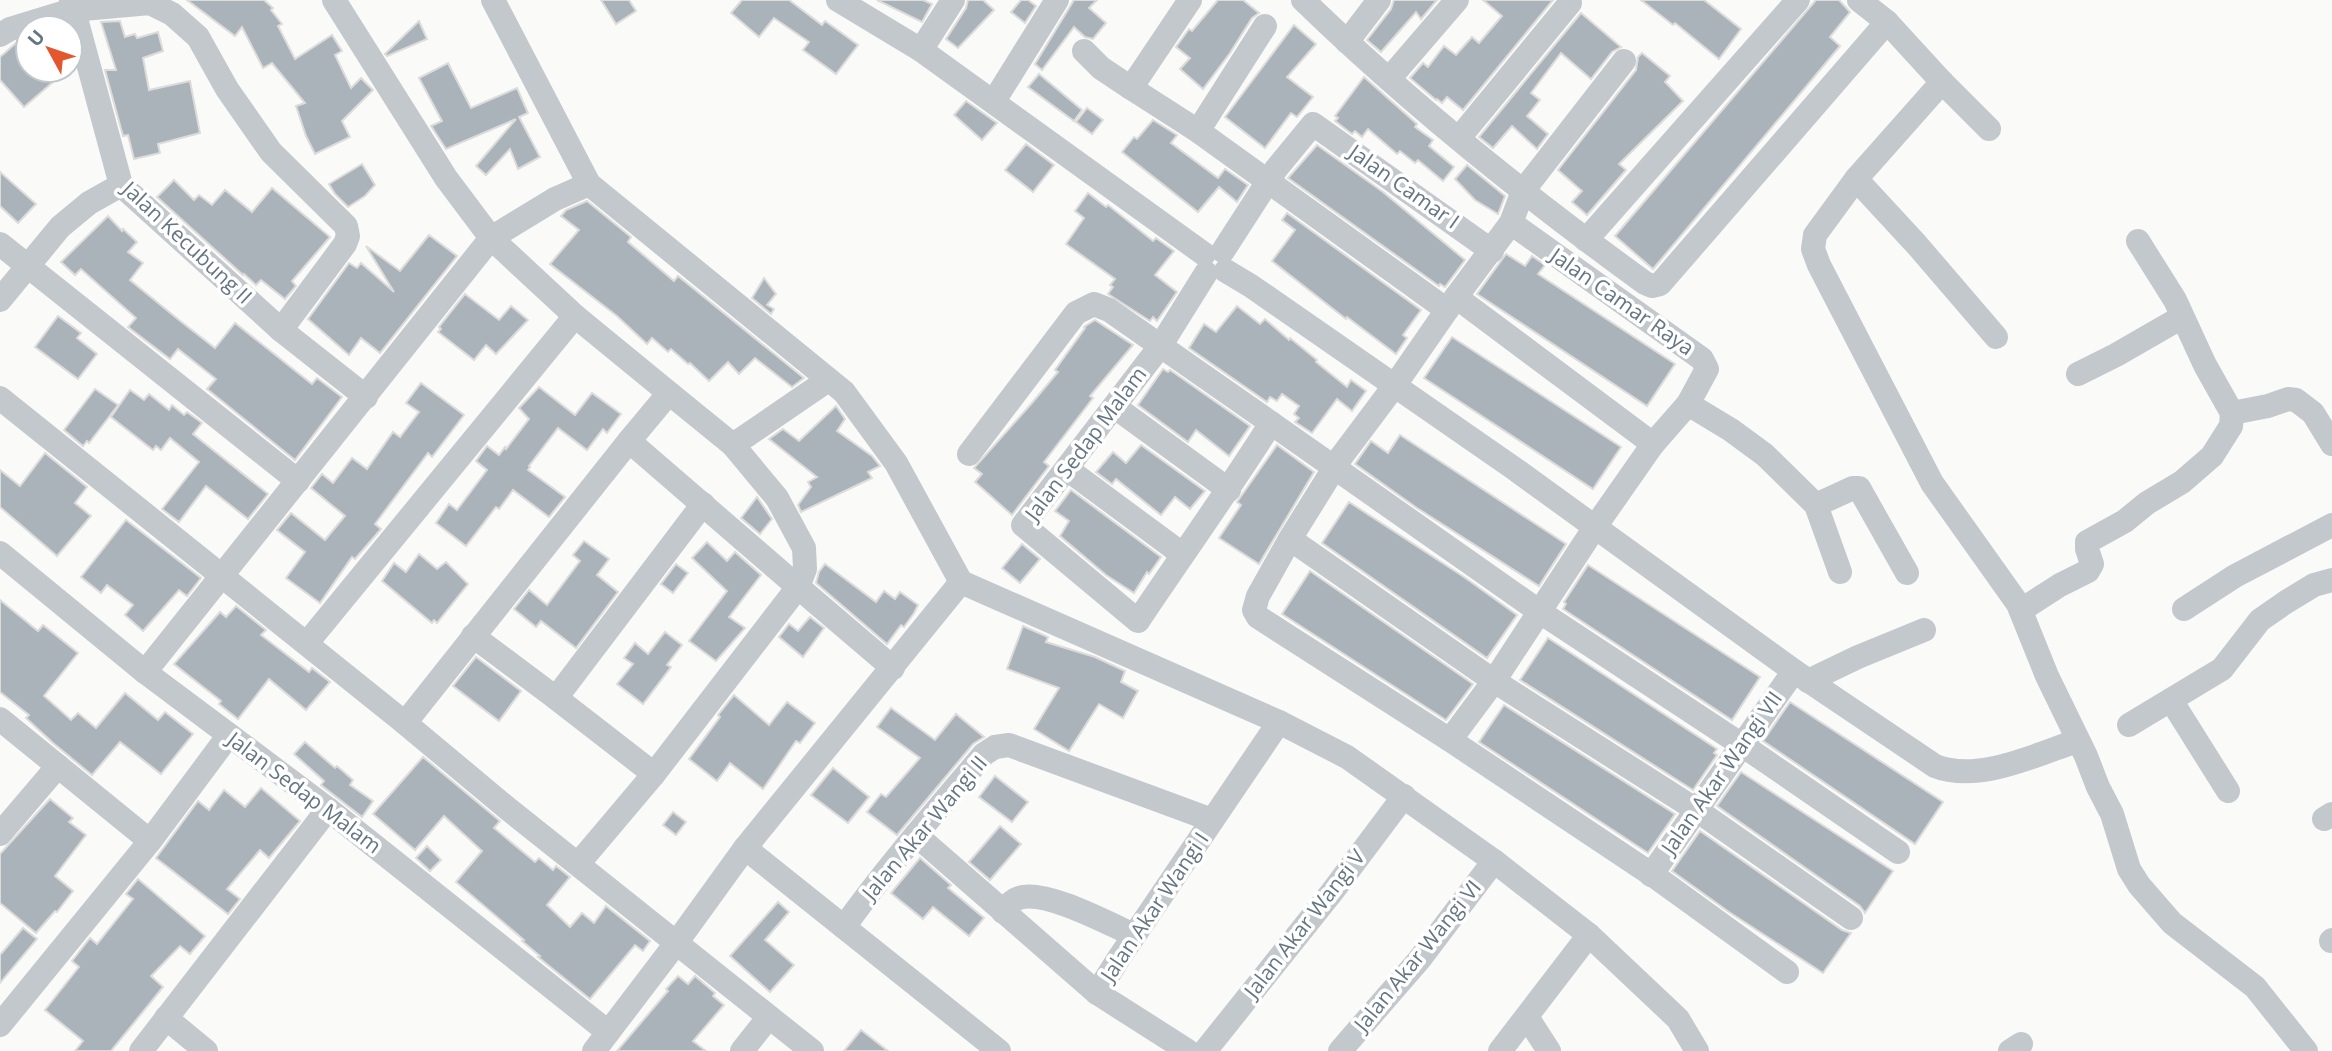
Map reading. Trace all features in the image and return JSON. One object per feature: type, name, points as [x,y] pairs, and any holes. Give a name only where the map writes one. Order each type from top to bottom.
[{"type":"street","points":[[334,0],[446,178],[491,239],[575,316],[733,445],[777,498],[804,548],[805,569],[798,587],[654,774],[578,864]]},
{"type":"street","points":[[493,0],[589,184],[844,392],[896,463],[961,582],[1279,722],[1347,757],[1494,861],[1589,935],[1678,1019],[1697,1051]]},
{"type":"street","points":[[921,50],[953,0]]},
{"type":"street","points":[[994,101],[1057,0]]},
{"type":"street","points":[[1131,88],[1190,0]]},
{"type":"street","points":[[1303,0],[1389,79],[1522,191],[1644,283],[1652,286],[1660,284],[1886,22]]},
{"type":"street","points":[[1347,42],[1379,0]]},
{"type":"street","points":[[1389,79],[1457,0]]},
{"type":"street","points":[[1586,240],[1798,0]]},
{"type":"street","points":[[1859,0],[1886,22],[1989,129]]},
{"type":"street","points":[[848,2],[994,101],[1215,262],[1395,385],[1801,676],[1935,766],[1946,770],[1980,772],[2077,741]]},
{"type":"street","points":[[0,35],[71,5],[150,3],[186,24],[198,37],[227,89],[271,152],[346,226],[348,236],[345,244],[281,330]]},
{"type":"street","points":[[1459,138],[1570,3]]},
{"type":"street","name":"Jalan Kecubung II","points":[[71,5],[121,185],[281,330],[366,397]]},
{"type":"street","points":[[1198,131],[1265,26]]},
{"type":"street","points":[[1084,51],[1101,68],[1452,303],[1653,444]]},
{"type":"street","points":[[1624,61],[1522,191],[1511,223],[1492,251],[1334,467],[1258,596],[1254,610],[1258,617],[1450,740],[1651,875],[1787,972]]},
{"type":"street","points":[[1942,82],[1856,179],[1815,235],[1813,249],[1819,265],[1932,484],[2002,579],[2021,610],[2047,676],[2112,814],[2129,869],[2139,885],[2172,923],[2255,986],[2306,1051]]},
{"type":"street","name":"Jalan Sedap Malam","points":[[1182,554],[1138,621],[1023,525],[1161,345],[1269,181],[1308,128],[1312,124],[1316,125]]},
{"type":"street","name":"Jalan Camar I","points":[[1316,125],[1492,251]]},
{"type":"street","points":[[1856,179],[1996,337]]},
{"type":"street","points":[[145,672],[491,239],[555,199],[589,184]]},
{"type":"street","points":[[0,300],[60,227],[89,203],[121,185]]},
{"type":"street","name":"Jalan Camar Raya","points":[[1450,740],[1494,681],[1653,444],[1688,404],[1707,369],[1702,359],[1511,223]]},
{"type":"street","points":[[2021,610],[2089,570],[2092,564],[2087,542],[2125,521],[2147,503],[2182,482],[2211,456],[2231,426],[2232,413],[2205,365],[2175,300],[2138,241]]},
{"type":"street","points":[[0,244],[298,481]]},
{"type":"street","points":[[969,454],[1076,313],[1094,304],[1102,307],[1161,345],[1541,612],[1898,852]]},
{"type":"street","points":[[307,643],[575,316]]},
{"type":"street","points":[[2078,374],[2182,317]]},
{"type":"street","points":[[733,445],[828,380]]},
{"type":"street","points":[[405,723],[669,393]]},
{"type":"street","points":[[0,398],[812,1051]]},
{"type":"street","points":[[2232,413],[2269,406],[2288,399],[2296,400],[2313,413],[2332,444]]},
{"type":"street","points":[[1688,404],[1765,455],[1816,505],[1840,572]]},
{"type":"street","points":[[1115,407],[1229,490]]},
{"type":"street","points":[[1067,469],[1182,554],[1229,490],[1270,423]]},
{"type":"street","points":[[629,441],[893,668]]},
{"type":"street","points":[[1816,505],[1853,488],[1861,488],[1907,573]]},
{"type":"street","points":[[556,698],[703,504]]},
{"type":"street","points":[[2184,609],[2235,576],[2332,525]]},
{"type":"street","points":[[1290,540],[1494,681],[1695,809],[1851,918]]},
{"type":"street","name":"Jalan Sedap Malam","points":[[0,553],[145,672],[328,809],[601,1042]]},
{"type":"street","points":[[2129,725],[2222,669],[2260,620],[2305,591],[2332,580]]},
{"type":"street","points":[[601,1042],[745,848],[961,582]]},
{"type":"street","points":[[1801,676],[1858,657],[1924,630]]},
{"type":"street","points":[[473,636],[654,774]]},
{"type":"street","name":"Jalan Akar Wangi VII","points":[[1651,875],[1742,745],[1801,676]]},
{"type":"street","points":[[2171,699],[2228,791]]},
{"type":"street","points":[[0,719],[150,841]]},
{"type":"street","name":"Jalan Akar Wangi I","points":[[1097,993],[1279,722]]},
{"type":"street","points":[[0,1026],[150,841],[229,736]]},
{"type":"street","name":"Jalan Akar Wangi II","points":[[844,928],[916,835],[984,754],[995,747],[1009,745],[1212,820]]},
{"type":"street","points":[[0,834],[58,766]]},
{"type":"street","name":"Jalan Akar Wangi V","points":[[1205,1051],[1332,892],[1404,796]]},
{"type":"street","points":[[141,1051],[328,809]]},
{"type":"street","points":[[916,835],[1097,993],[1188,1051]]},
{"type":"street","points":[[745,848],[982,1046]]},
{"type":"street","name":"Jalan Akar Wangi VI","points":[[1340,1051],[1419,960],[1494,861]]},
{"type":"street","points":[[1003,912],[1021,897],[1048,898],[1134,935]]},
{"type":"street","points":[[1500,1051],[1589,935]]},
{"type":"street","points":[[1527,1017],[1549,1051]]},
{"type":"street","points":[[166,1018],[206,1051]]},
{"type":"street","points":[[742,1051],[768,1018]]},
{"type":"building","points":[[187,0],[264,0],[273,8],[271,10],[282,24],[278,26],[295,59],[332,35],[342,51],[335,55],[351,88],[361,78],[373,90],[342,121],[350,137],[315,154],[296,106],[305,103],[272,63],[263,68],[242,27],[235,36]]},
{"type":"building","points":[[601,0],[629,0],[636,11],[616,24]]},
{"type":"building","points":[[742,0],[789,0],[822,25],[825,21],[858,45],[836,74],[803,50],[809,42],[774,18],[759,37],[731,13]]},
{"type":"building","points":[[877,0],[923,0],[932,4],[922,22]]},
{"type":"building","points":[[968,0],[983,0],[994,10],[958,48],[946,39],[966,8]]},
{"type":"building","points":[[1021,0],[1028,0],[1036,6],[1025,23],[1011,12]]},
{"type":"building","points":[[1074,0],[1097,0],[1089,8],[1106,23],[1093,39],[1085,37],[1074,27],[1042,70],[1035,64]]},
{"type":"building","points":[[1218,0],[1243,0],[1259,13],[1252,18],[1203,89],[1180,69],[1190,58],[1176,47],[1189,29],[1192,31]]},
{"type":"building","points":[[1394,0],[1437,0],[1421,19],[1416,12],[1381,52],[1367,40],[1391,9]]},
{"type":"building","points":[[1483,0],[1553,0],[1463,110],[1447,97],[1442,103],[1436,100],[1410,78],[1423,63],[1428,67],[1444,46],[1456,55],[1472,37],[1479,43],[1502,16]]},
{"type":"building","points":[[1641,0],[1704,0],[1741,29],[1719,59],[1675,23],[1673,25]]},
{"type":"building","points":[[1816,0],[1839,0],[1850,12],[1830,37],[1840,46],[1653,269],[1615,236]]},
{"type":"building","points":[[1581,13],[1621,47],[1612,52],[1591,79],[1561,53],[1531,93],[1540,100],[1527,116],[1548,134],[1537,149],[1512,126],[1493,148],[1479,137]]},
{"type":"building","points":[[120,21],[125,37],[135,34],[137,38],[158,32],[163,51],[143,58],[149,90],[190,81],[200,133],[158,144],[160,153],[134,159],[128,135],[123,136],[105,70],[116,70],[101,22]]},
{"type":"building","points":[[419,21],[427,39],[387,56],[385,54]]},
{"type":"building","points":[[1294,25],[1316,44],[1287,77],[1313,97],[1297,117],[1291,113],[1265,148],[1225,117]]},
{"type":"building","points":[[14,45],[14,84],[51,84],[24,107],[0,80],[0,57]]},
{"type":"building","points":[[1642,53],[1670,76],[1665,82],[1683,101],[1619,164],[1626,170],[1587,215],[1572,202],[1582,191],[1558,170],[1636,70],[1638,57]]},
{"type":"building","points":[[448,63],[471,108],[517,88],[528,113],[519,117],[540,157],[518,169],[510,149],[486,175],[476,166],[516,119],[446,149],[431,126],[442,121],[419,78]]},
{"type":"building","points":[[1039,74],[1082,110],[1074,121],[1028,87]]},
{"type":"building","points":[[1364,77],[1417,124],[1415,127],[1433,140],[1429,146],[1454,167],[1443,181],[1418,160],[1415,163],[1400,151],[1397,154],[1368,129],[1362,137],[1355,131],[1352,134],[1335,121],[1338,118],[1335,116]]},
{"type":"building","points":[[966,101],[997,123],[982,140],[954,115]]},
{"type":"building","points":[[1087,108],[1103,120],[1092,134],[1076,122]]},
{"type":"building","points":[[1153,120],[1177,135],[1171,143],[1218,178],[1225,169],[1248,185],[1237,202],[1219,187],[1198,212],[1122,152]]},
{"type":"building","points":[[1026,144],[1054,165],[1033,192],[1005,170]]},
{"type":"building","points":[[1317,145],[1383,192],[1465,260],[1445,287],[1440,284],[1439,286],[1288,178]]},
{"type":"building","points":[[362,164],[375,185],[365,196],[348,207],[329,184]]},
{"type":"building","points":[[1467,165],[1505,196],[1498,214],[1475,200],[1455,179]]},
{"type":"building","points":[[0,172],[36,204],[18,223],[0,206]]},
{"type":"building","points":[[174,180],[194,200],[199,195],[212,205],[225,190],[252,212],[272,188],[330,237],[292,281],[296,286],[285,299],[261,280],[256,285],[243,275],[157,197]]},
{"type":"building","points":[[1088,193],[1106,207],[1108,205],[1153,241],[1156,238],[1174,251],[1155,275],[1177,292],[1157,321],[1153,317],[1150,321],[1108,294],[1115,279],[1066,244],[1084,218],[1075,211]]},
{"type":"building","points":[[587,201],[631,237],[628,242],[674,281],[678,276],[804,378],[792,387],[755,358],[739,374],[728,362],[709,381],[671,349],[668,352],[652,338],[647,344],[617,316],[550,264],[579,230],[561,216],[566,210]]},
{"type":"building","points":[[1287,213],[1421,310],[1403,335],[1407,338],[1396,354],[1272,261],[1295,230],[1282,220]]},
{"type":"building","points":[[108,216],[137,242],[128,252],[143,263],[130,280],[215,348],[235,323],[312,384],[317,378],[342,397],[295,460],[207,389],[216,379],[178,349],[170,359],[128,327],[136,318],[81,269],[75,275],[61,262]]},
{"type":"building","points":[[429,235],[457,256],[380,353],[361,338],[349,355],[308,319],[349,263],[357,268],[361,263],[394,292],[366,246],[400,271]]},
{"type":"building","points":[[1506,254],[1525,266],[1532,256],[1545,265],[1538,274],[1675,364],[1647,406],[1477,294]]},
{"type":"building","points":[[764,278],[776,294],[767,305],[774,309],[771,314],[752,298]]},
{"type":"building","points":[[465,294],[499,320],[511,306],[528,320],[496,354],[486,345],[474,360],[438,332]]},
{"type":"building","points":[[1237,306],[1260,324],[1265,319],[1347,387],[1351,380],[1366,391],[1352,411],[1337,399],[1312,433],[1295,422],[1299,418],[1294,414],[1299,406],[1282,394],[1277,401],[1270,397],[1267,402],[1189,348],[1204,324],[1216,332]]},
{"type":"building","points":[[58,316],[81,333],[77,338],[97,354],[78,379],[35,347]]},
{"type":"building","points":[[1095,320],[1133,345],[1090,396],[1093,398],[1044,462],[1049,466],[1012,515],[975,482],[982,474],[974,468],[1058,372],[1055,370],[1084,327]]},
{"type":"building","points":[[1452,337],[1621,447],[1593,489],[1424,378]]},
{"type":"building","points":[[1163,369],[1168,372],[1170,370],[1250,426],[1229,456],[1196,430],[1188,442],[1138,405]]},
{"type":"building","points":[[421,383],[464,415],[432,457],[428,453],[375,524],[381,529],[355,559],[352,557],[320,603],[286,578],[305,552],[277,530],[291,513],[325,540],[345,516],[311,488],[322,474],[333,483],[352,458],[367,469],[393,432],[400,437],[419,412],[406,403]]},
{"type":"building","points":[[539,387],[575,415],[592,393],[621,414],[607,433],[603,429],[587,450],[558,428],[529,466],[528,470],[565,497],[549,517],[513,490],[466,546],[436,523],[449,504],[457,510],[487,470],[476,461],[487,446],[499,455],[529,419],[519,408]]},
{"type":"building","points":[[95,389],[118,405],[89,443],[87,441],[83,446],[64,430]]},
{"type":"building","points":[[130,390],[144,400],[149,394],[169,410],[172,405],[184,415],[187,412],[202,423],[193,434],[268,494],[248,519],[206,486],[179,522],[162,509],[199,462],[170,438],[161,450],[156,446],[153,450],[111,417]]},
{"type":"building","points":[[836,406],[845,419],[837,431],[872,456],[880,466],[868,472],[872,478],[801,512],[798,505],[811,487],[808,482],[817,477],[769,439],[783,429],[799,441]]},
{"type":"building","points":[[1400,435],[1566,544],[1539,586],[1417,508],[1355,464],[1371,441],[1388,453]]},
{"type":"building","points":[[1141,445],[1205,491],[1190,509],[1175,497],[1161,515],[1116,479],[1112,484],[1096,472],[1113,452],[1126,463]]},
{"type":"building","points":[[1277,445],[1314,472],[1259,564],[1219,538],[1241,505],[1237,502]]},
{"type":"building","points":[[45,453],[87,487],[75,503],[91,516],[57,556],[0,507],[0,470],[20,486]]},
{"type":"building","points":[[1071,490],[1161,557],[1149,574],[1147,572],[1134,593],[1106,575],[1060,536],[1069,521],[1055,511]]},
{"type":"building","points":[[757,497],[772,519],[760,534],[741,518]]},
{"type":"building","points":[[1349,502],[1517,615],[1487,658],[1322,543]]},
{"type":"building","points":[[126,520],[201,578],[187,596],[179,590],[143,631],[125,615],[133,605],[107,585],[101,593],[81,577]]},
{"type":"building","points":[[584,541],[609,559],[597,575],[618,592],[576,648],[541,621],[536,627],[514,609],[529,590],[547,605],[580,561],[573,555]]},
{"type":"building","points":[[707,542],[727,561],[735,552],[761,575],[729,617],[745,628],[716,661],[689,641],[727,591],[692,558]]},
{"type":"building","points":[[1022,544],[1040,559],[1020,583],[1002,568]]},
{"type":"building","points":[[419,554],[437,569],[446,562],[468,584],[437,623],[434,620],[432,623],[382,581],[394,563],[406,572]]},
{"type":"building","points":[[676,564],[688,573],[673,593],[661,584]]},
{"type":"building","points":[[825,564],[876,602],[884,591],[895,599],[900,592],[918,605],[904,627],[901,625],[887,644],[816,583]]},
{"type":"building","points":[[1588,565],[1760,677],[1732,720],[1563,609],[1566,604],[1564,602]]},
{"type":"building","points":[[1310,571],[1473,684],[1446,720],[1282,614]]},
{"type":"building","points":[[0,600],[38,631],[43,625],[78,653],[44,696],[71,720],[78,713],[96,728],[125,693],[158,720],[165,712],[193,734],[161,774],[120,742],[92,775],[53,743],[26,718],[29,715],[0,692]]},
{"type":"building","points":[[236,606],[266,630],[261,635],[309,672],[312,668],[330,682],[306,710],[269,679],[238,719],[219,704],[221,701],[174,664],[220,612],[226,617]]},
{"type":"building","points":[[810,617],[824,628],[803,657],[779,637],[789,624],[798,631]]},
{"type":"building","points":[[1023,626],[1048,637],[1046,642],[1095,657],[1125,671],[1121,682],[1138,691],[1123,718],[1099,704],[1069,751],[1034,729],[1059,688],[1007,669]]},
{"type":"building","points":[[665,632],[682,645],[667,665],[671,667],[643,704],[617,684],[633,664],[624,658],[635,643],[648,654]]},
{"type":"building","points":[[1548,638],[1717,749],[1714,753],[1717,755],[1693,790],[1520,680]]},
{"type":"building","points":[[476,657],[521,691],[499,721],[453,686]]},
{"type":"building","points":[[734,695],[769,725],[787,702],[815,723],[800,743],[796,741],[763,789],[730,763],[717,781],[689,759]]},
{"type":"building","points":[[1790,702],[1943,802],[1915,844],[1763,741]]},
{"type":"building","points":[[1504,705],[1675,814],[1648,853],[1479,742]]},
{"type":"building","points":[[891,708],[935,740],[956,714],[984,737],[973,744],[897,835],[867,812],[881,794],[886,797],[920,758],[877,727]]},
{"type":"building","points":[[305,742],[353,780],[350,785],[373,801],[362,817],[321,785],[324,781],[294,754]]},
{"type":"building","points":[[423,757],[500,821],[494,828],[535,862],[539,858],[553,870],[556,866],[570,877],[547,905],[570,927],[582,913],[594,923],[606,906],[650,941],[643,951],[635,945],[590,999],[538,957],[540,956],[522,941],[524,940],[456,882],[482,851],[444,816],[415,850],[373,814]]},
{"type":"building","points":[[833,768],[869,797],[848,823],[811,795]]},
{"type":"building","points":[[1741,772],[1893,871],[1865,913],[1860,906],[1717,806]]},
{"type":"building","points":[[995,776],[1028,802],[1012,822],[979,797]]},
{"type":"building","points":[[261,788],[300,821],[269,858],[260,850],[227,889],[240,899],[228,914],[156,858],[198,801],[209,810],[224,790],[245,807]]},
{"type":"building","points":[[50,799],[73,818],[69,822],[86,835],[55,876],[73,891],[36,933],[0,903],[0,854]]},
{"type":"building","points":[[673,812],[686,822],[676,835],[663,825]]},
{"type":"building","points":[[1000,826],[1021,844],[990,880],[969,862]]},
{"type":"building","points":[[1700,831],[1842,930],[1851,933],[1823,973],[1672,871]]},
{"type":"building","points":[[427,846],[441,860],[430,871],[416,858]]},
{"type":"building","points":[[920,858],[951,885],[948,888],[984,918],[969,936],[933,907],[923,919],[891,893]]},
{"type":"building","points":[[138,879],[205,936],[190,954],[180,946],[151,976],[163,987],[111,1051],[75,1051],[83,1041],[45,1010],[79,967],[72,961],[90,938],[97,944],[133,899],[126,894]]},
{"type":"building","points":[[778,902],[789,912],[765,940],[794,965],[770,992],[730,956]]},
{"type":"building","points":[[23,928],[37,939],[0,983],[0,955]]},
{"type":"building","points":[[678,976],[688,984],[695,976],[715,993],[713,996],[724,1005],[693,1041],[706,1051],[617,1051],[668,991],[666,989]]},
{"type":"building","points":[[861,1030],[888,1051],[844,1051]]}]
